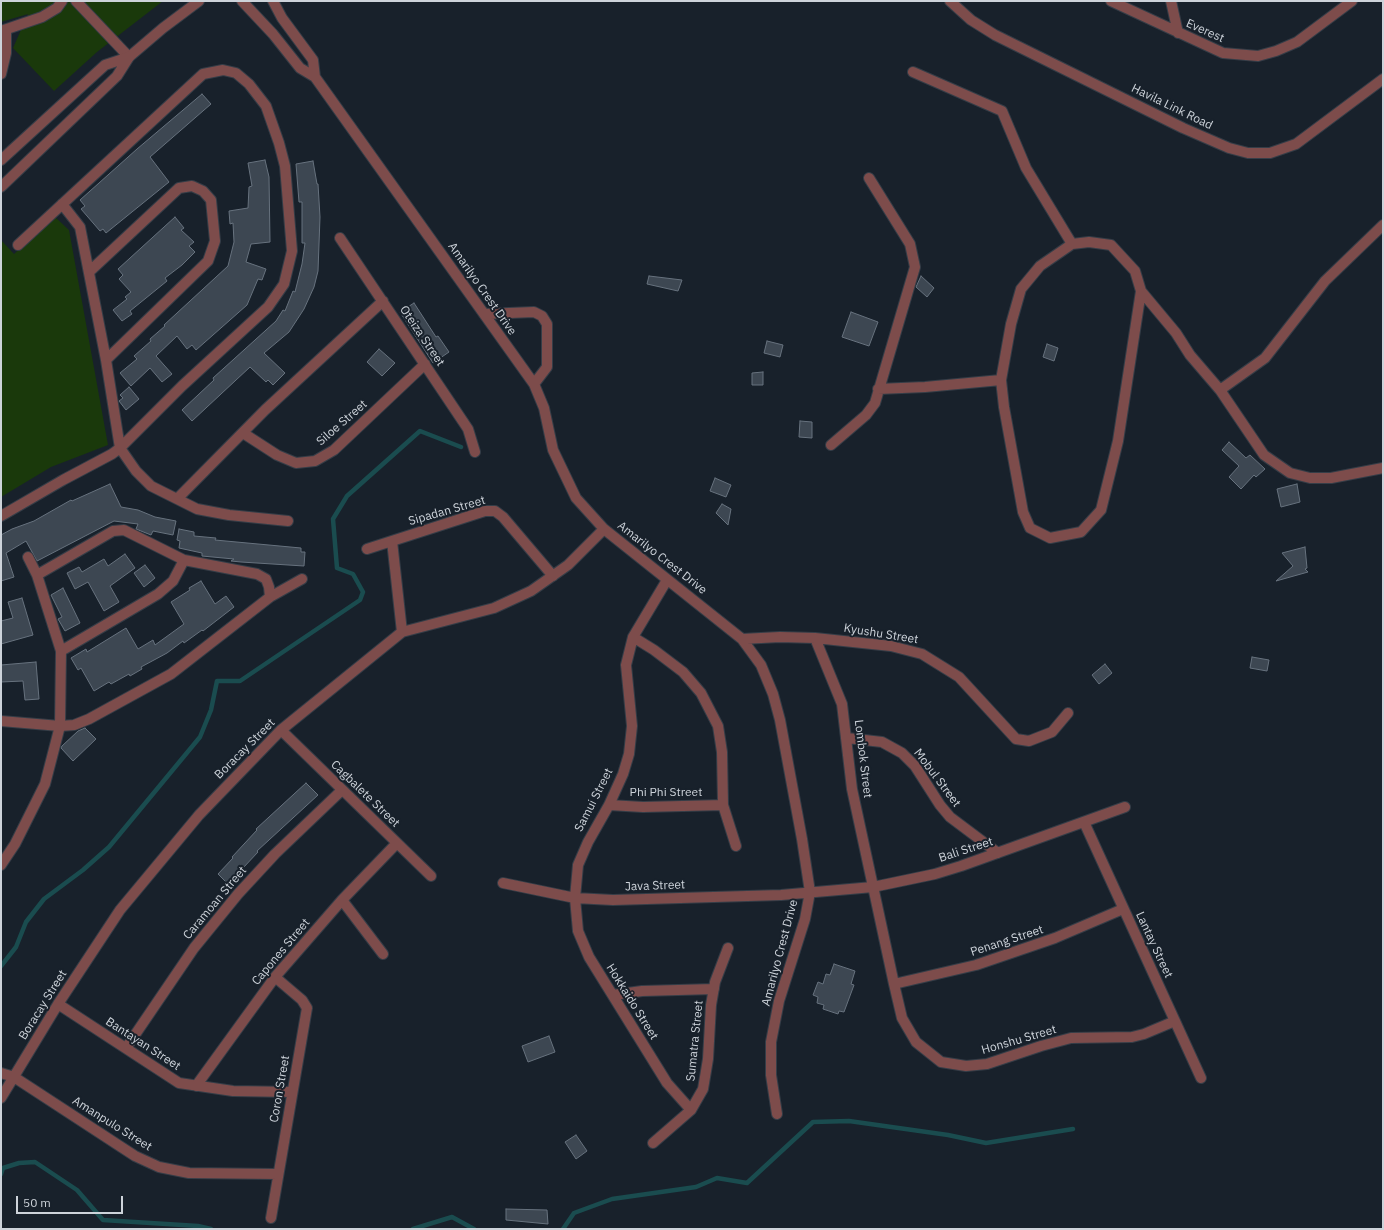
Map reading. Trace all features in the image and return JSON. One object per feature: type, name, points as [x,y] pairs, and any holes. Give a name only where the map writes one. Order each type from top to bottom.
[{"type":"street","points":[[1,74],[6,53],[4,30],[42,17],[57,8],[62,1]]},
{"type":"street","points":[[76,1],[129,57]]},
{"type":"street","points":[[1,187],[117,76],[129,57],[163,28],[199,1]]},
{"type":"street","name":"Amarilyo Crest Drive","points":[[242,1],[273,34],[300,68],[315,77],[534,384],[544,408],[553,450],[562,472],[576,498],[604,529],[742,639],[760,665],[773,694],[802,839],[810,892],[805,919],[779,1001],[772,1042],[771,1076],[777,1114]]},
{"type":"street","name":"Amarilyo Crest Drive","points":[[273,1],[282,18],[313,60],[315,77]]},
{"type":"street","name":"Havila Link Road","points":[[950,1],[971,20],[995,35],[1183,128],[1229,148],[1248,153],[1270,153],[1296,144],[1383,79]]},
{"type":"street","name":"Everest","points":[[1111,1],[1223,53],[1258,56],[1276,51],[1297,42],[1352,1]]},
{"type":"street","points":[[1171,1],[1178,33]]},
{"type":"street","points":[[1,160],[104,64],[129,57]]},
{"type":"street","points":[[1,516],[112,454],[120,448],[182,386],[268,307],[284,284],[292,250],[285,166],[279,143],[266,106],[249,84],[236,73],[223,70],[203,74],[18,245]]},
{"type":"street","points":[[913,72],[1002,111],[1026,168],[1072,244]]},
{"type":"street","points":[[831,445],[866,414],[875,403],[915,267],[910,244],[869,178]]},
{"type":"street","points":[[90,271],[179,188],[192,186],[203,191],[211,200],[214,241],[208,261],[106,360]]},
{"type":"street","points":[[62,204],[80,227],[90,271],[120,448],[136,471],[151,486],[203,510],[229,515],[288,521]]},
{"type":"street","points":[[1220,390],[1265,358],[1325,281],[1383,225]]},
{"type":"street","name":"Oteiza Street","points":[[340,238],[468,429],[474,452]]},
{"type":"street","points":[[1141,291],[1118,442],[1101,510],[1081,532],[1050,538],[1030,528],[1023,512],[1004,407],[1001,380],[1010,324],[1021,289],[1040,266],[1072,244],[1089,242],[1111,245],[1135,271],[1141,291],[1176,333],[1190,355],[1220,390],[1264,455],[1290,474],[1310,478],[1331,478],[1383,468]]},
{"type":"street","points":[[177,499],[265,410],[383,301]]},
{"type":"street","points":[[484,314],[534,312],[542,316],[547,324],[547,367],[534,384]]},
{"type":"street","name":"Siloe Street","points":[[243,433],[262,447],[283,458],[296,463],[315,461],[334,450],[425,364]]},
{"type":"street","points":[[878,389],[925,387],[1001,380]]},
{"type":"street","name":"Sipadan Street","points":[[367,549],[485,511],[496,511],[503,517],[553,576]]},
{"type":"street","name":"Boracay Street","points":[[1,1098],[58,1004],[120,910],[199,814],[281,730],[402,632],[494,608],[531,591],[568,566],[604,529]]},
{"type":"street","points":[[37,575],[113,531],[124,530],[184,560],[257,574],[266,579],[270,597]]},
{"type":"street","points":[[392,541],[402,632]]},
{"type":"street","points":[[1,865],[15,844],[44,784],[60,726],[61,651],[37,575],[28,557]]},
{"type":"street","points":[[61,651],[158,594],[174,581],[184,560]]},
{"type":"street","points":[[1,721],[60,726],[74,725],[89,718],[171,674],[270,597],[302,579]]},
{"type":"street","name":"Samui Street","points":[[575,898],[578,865],[588,842],[609,805],[623,774],[629,754],[632,726],[626,665],[633,637],[667,580]]},
{"type":"street","name":"Kyushu Street","points":[[742,639],[780,636],[815,638],[890,646],[922,654],[959,677],[1016,739],[1030,741],[1052,732],[1068,713]]},
{"type":"street","points":[[633,637],[654,650],[683,672],[701,693],[718,726],[722,752],[723,805],[736,846]]},
{"type":"street","name":"Lombok Street","points":[[815,638],[842,704],[852,789],[873,887]]},
{"type":"street","name":"Cagbalete Street","points":[[281,730],[431,876]]},
{"type":"street","name":"Mobul Street","points":[[847,738],[882,742],[902,753],[915,766],[940,806],[950,817],[998,853]]},
{"type":"street","name":"Caramoan Street","points":[[126,1048],[194,948],[238,894],[275,854],[342,790]]},
{"type":"street","name":"Phi Phi Street","points":[[609,805],[643,808],[723,805]]},
{"type":"street","name":"Bali Street","points":[[810,892],[873,887],[935,874],[1125,807]]},
{"type":"street","name":"Lantay Street","points":[[1084,822],[1201,1078]]},
{"type":"street","name":"Capones Street","points":[[196,1086],[275,978],[342,900],[397,843]]},
{"type":"street","name":"Java Street","points":[[503,883],[575,898],[629,900],[781,895],[810,892]]},
{"type":"street","name":"Honshu Street","points":[[873,887],[902,1018],[916,1042],[941,1062],[966,1066],[987,1064],[1041,1046],[1071,1038],[1132,1037],[1144,1034],[1175,1021]]},
{"type":"street","name":"Hokkaido Street","points":[[575,898],[578,931],[586,951],[667,1083],[691,1110]]},
{"type":"street","points":[[342,900],[383,954]]},
{"type":"street","name":"Penang Street","points":[[894,984],[976,965],[1055,938],[1124,909]]},
{"type":"street","name":"Sumatra Street","points":[[652,1143],[691,1110],[703,1089],[708,1059],[711,1005],[714,989],[728,948]]},
{"type":"street","name":"Coron Street","points":[[271,1218],[307,1008],[302,1000],[275,978]]},
{"type":"street","points":[[613,996],[642,991],[714,989]]},
{"type":"street","name":"Bantayan Street","points":[[58,1004],[179,1083],[233,1091],[292,1092]]},
{"type":"street","name":"Amanpulo Street","points":[[1,1073],[14,1077],[135,1156],[159,1166],[189,1173],[278,1174]]},
{"type":"green space","points":[[1,1],[163,1],[97,52],[54,91],[13,48],[28,14],[1,22]]},
{"type":"green space","points":[[55,217],[69,230],[108,445],[51,467],[1,497],[1,240],[14,254]]},
{"type":"building","points":[[202,94],[211,104],[150,157],[169,182],[106,233],[103,229],[100,231],[81,209],[85,206],[80,200]]},
{"type":"building","points":[[265,160],[269,177],[270,242],[251,244],[246,262],[266,269],[262,280],[258,279],[247,305],[196,350],[192,345],[187,349],[177,336],[156,356],[172,374],[162,382],[150,368],[131,386],[120,373],[137,359],[134,356],[151,341],[150,339],[165,326],[164,325],[228,266],[234,242],[233,223],[230,224],[229,211],[248,208],[249,187],[252,186],[248,163]]},
{"type":"building","points":[[313,161],[318,184],[320,217],[318,271],[314,287],[304,309],[289,332],[264,353],[285,373],[273,385],[268,380],[266,382],[250,367],[192,421],[182,410],[214,380],[213,378],[276,321],[283,310],[285,311],[293,291],[295,292],[302,264],[305,243],[302,243],[302,202],[299,202],[296,164]]},
{"type":"building","points":[[175,217],[184,228],[181,230],[194,242],[189,246],[195,252],[182,265],[165,278],[167,281],[130,311],[132,314],[122,321],[113,310],[127,299],[125,297],[131,292],[119,279],[123,275],[118,269]]},
{"type":"building","points":[[649,276],[682,280],[678,291],[647,284]]},
{"type":"building","points":[[921,276],[934,288],[927,297],[916,287]]},
{"type":"building","points":[[414,303],[436,337],[438,336],[449,352],[433,363],[400,312]]},
{"type":"building","points":[[851,312],[878,322],[869,346],[842,337]]},
{"type":"building","points":[[767,341],[783,345],[780,357],[764,353]]},
{"type":"building","points":[[1047,344],[1058,348],[1054,361],[1043,357]]},
{"type":"building","points":[[379,349],[395,363],[382,376],[367,362]]},
{"type":"building","points":[[763,372],[763,385],[752,385],[752,373]]},
{"type":"building","points":[[129,387],[139,399],[126,410],[119,401],[123,398],[120,395]]},
{"type":"building","points":[[800,421],[812,422],[812,438],[799,437]]},
{"type":"building","points":[[1229,442],[1246,458],[1250,455],[1265,469],[1256,477],[1254,475],[1241,489],[1229,477],[1239,466],[1222,450]]},
{"type":"building","points":[[715,478],[731,485],[726,497],[710,491]]},
{"type":"building","points":[[110,484],[121,507],[138,510],[155,517],[176,521],[173,535],[153,531],[151,535],[136,529],[138,524],[114,521],[37,561],[26,541],[6,553],[14,577],[1,581],[1,535],[12,529],[34,521],[71,500],[72,501]]},
{"type":"building","points":[[1297,484],[1300,502],[1281,507],[1277,489]]},
{"type":"building","points":[[722,504],[731,509],[728,525],[716,513]]},
{"type":"building","points":[[179,529],[194,532],[194,536],[216,538],[215,540],[301,548],[301,552],[305,552],[304,566],[241,562],[231,561],[234,559],[202,556],[202,553],[179,548],[180,541],[177,540]]},
{"type":"building","points":[[1305,547],[1307,568],[1305,569],[1308,572],[1276,581],[1293,566],[1282,553]]},
{"type":"building","points":[[125,554],[135,568],[110,586],[119,602],[104,611],[88,582],[75,589],[67,573],[79,567],[82,572],[104,559],[108,566]]},
{"type":"building","points":[[145,565],[155,578],[144,587],[134,573]]},
{"type":"building","points":[[201,581],[215,604],[226,596],[234,607],[203,631],[202,630],[184,643],[183,641],[167,653],[141,667],[142,669],[111,684],[109,682],[94,691],[81,668],[78,670],[71,658],[86,649],[87,652],[126,628],[138,649],[153,640],[155,645],[184,624],[171,602]]},
{"type":"building","points":[[63,588],[80,623],[65,631],[58,619],[62,617],[51,595]]},
{"type":"building","points":[[22,598],[33,635],[1,644],[1,621],[13,618],[8,602]]},
{"type":"building","points":[[1252,657],[1269,660],[1267,671],[1250,668]]},
{"type":"building","points":[[36,662],[39,699],[25,700],[23,681],[1,682],[1,665]]},
{"type":"building","points":[[1105,664],[1112,673],[1099,684],[1092,675]]},
{"type":"building","points":[[85,728],[96,739],[73,761],[61,748],[78,731]]},
{"type":"building","points":[[306,783],[318,795],[257,851],[258,852],[228,884],[218,874],[257,830],[256,829]]},
{"type":"building","points":[[834,964],[855,971],[851,984],[854,985],[844,1012],[839,1011],[838,1014],[823,1009],[824,1005],[817,1003],[818,997],[813,995],[818,982],[823,984],[826,974],[830,975]]},
{"type":"building","points":[[549,1036],[555,1052],[528,1062],[522,1046]]},
{"type":"building","points":[[576,1135],[587,1151],[576,1159],[565,1142]]},
{"type":"building","points":[[506,1209],[547,1210],[548,1224],[506,1220]]},
{"type":"waterway","points":[[1,966],[16,947],[26,922],[44,899],[83,870],[109,847],[200,737],[211,710],[217,681],[240,681],[360,600],[363,592],[353,574],[337,568],[333,519],[347,496],[420,431],[461,447]]},
{"type":"waterway","points":[[563,1229],[574,1213],[612,1199],[696,1187],[717,1178],[747,1183],[813,1122],[849,1121],[948,1135],[986,1143],[1073,1129]]},
{"type":"waterway","points":[[1,1174],[3,1168],[19,1163],[35,1162],[77,1190],[103,1220],[198,1226],[211,1229]]},
{"type":"waterway","points":[[413,1229],[452,1217],[474,1229]]}]
